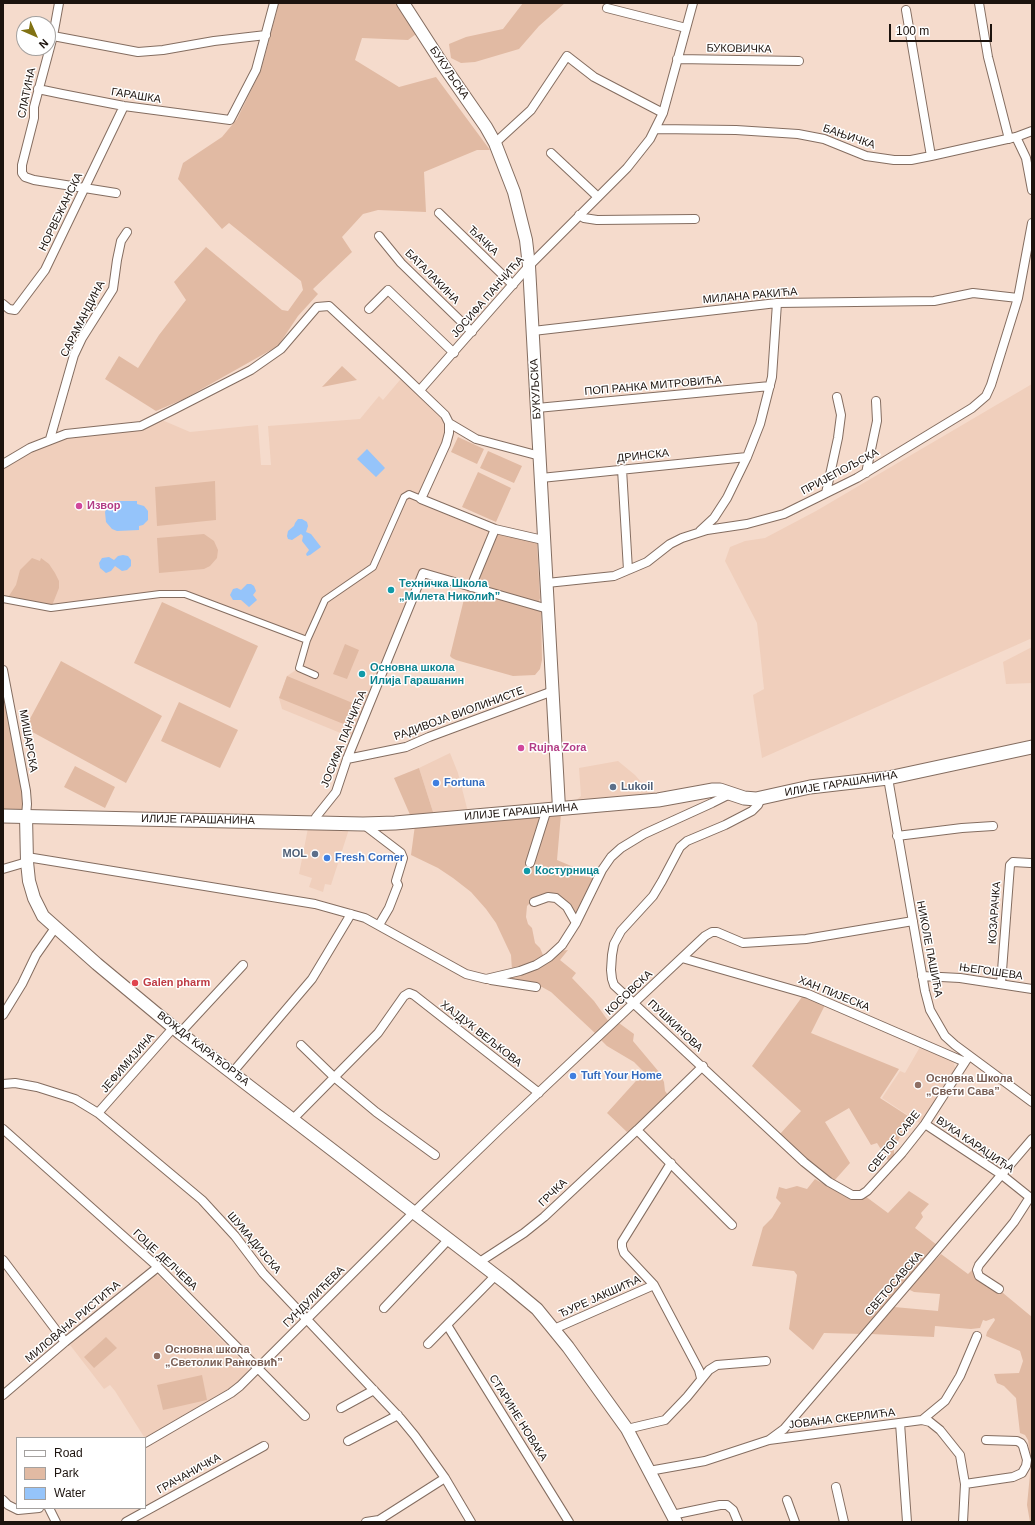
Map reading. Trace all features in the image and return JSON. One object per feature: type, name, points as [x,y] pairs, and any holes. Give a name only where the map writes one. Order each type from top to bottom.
[{"type":"main road","name":"БУКУЉСКА","points":[[403,3],[495,143],[519,208],[526,240],[533,331],[543,540],[553,691],[553,809]]},
{"type":"main road","name":"ИЛИЈЕ ГАРАШАНИНА","points":[[3,816],[363,824],[436,820],[658,800],[713,790],[748,799],[761,798],[810,787],[888,778],[1032,747]]},
{"type":"main road","name":"ВОЖДА КАРАЂОРЂА","points":[[26,816],[29,881],[34,898],[41,912],[55,928],[177,1030],[538,1310],[554,1329],[627,1429],[674,1518]]},
{"type":"street","name":"СЛАТИНА","points":[[56,20],[59,3]]},
{"type":"street","points":[[56,37],[138,52],[266,35],[274,3]]},
{"type":"street","name":"ЈОСИФА ПАНЧИЋА","points":[[420,390],[529,266],[598,197],[640,152],[656,129],[663,114],[693,3]]},
{"type":"street","points":[[978,3],[988,57],[1012,138],[1026,158],[1032,190]]},
{"type":"street","points":[[608,8],[686,28]]},
{"type":"street","points":[[906,10],[931,156]]},
{"type":"street","name":"ГАРАШКА","points":[[38,89],[124,106],[230,120],[256,70],[266,35]]},
{"type":"street","name":"СЛАТИНА","points":[[47,56],[34,107],[34,118],[22,165],[22,173],[25,177],[34,180],[84,189]]},
{"type":"street","points":[[495,143],[531,110],[568,56],[594,77],[663,114]]},
{"type":"street","name":"БУКОВИЧКА","points":[[678,59],[799,61]]},
{"type":"street","name":"НОРВЕЖАНСКА","points":[[3,304],[9,309],[15,310],[45,270],[124,106]]},
{"type":"street","name":"БАЊИЧКА","points":[[656,129],[736,130],[798,134],[824,139],[866,156],[878,159],[911,160],[1012,138],[1032,131]]},
{"type":"street","points":[[551,154],[598,197]]},
{"type":"street","points":[[84,189],[116,193]]},
{"type":"street","name":"ЂАЧКА","points":[[439,213],[513,285]]},
{"type":"street","points":[[579,215],[584,218],[597,220],[643,221],[695,219]]},
{"type":"street","name":"ПРИЈЕПОЉСКА","points":[[547,583],[614,576],[647,562],[670,544],[682,538],[707,530],[747,524],[784,514],[866,473],[972,408],[986,396],[991,385],[1018,298],[1032,223]]},
{"type":"street","name":"САРАМАНДИНА","points":[[50,439],[74,356],[82,338],[113,289],[121,241],[127,232]]},
{"type":"street","name":"БАТАЛАКИНА","points":[[379,236],[401,263],[472,332]]},
{"type":"street","points":[[369,309],[388,290],[454,353]]},
{"type":"street","name":"МИЛАНА РАКИЋА","points":[[533,331],[777,302],[934,301],[973,293],[1018,298]]},
{"type":"street","points":[[698,533],[714,518],[728,498],[760,424],[772,377],[777,302]]},
{"type":"street","points":[[3,464],[30,448],[66,434],[141,426],[251,370],[281,349],[317,307],[329,306],[420,390],[441,411],[448,423],[449,433],[446,444],[421,499]]},
{"type":"street","name":"ПОП РАНКА МИТРОВИЋА","points":[[537,408],[770,386]]},
{"type":"street","points":[[826,493],[842,415],[837,397]]},
{"type":"street","points":[[866,473],[877,421],[876,401]]},
{"type":"street","points":[[448,423],[476,439],[540,456]]},
{"type":"street","name":"ДРИНСКА","points":[[541,478],[747,457]]},
{"type":"street","points":[[622,470],[628,570]]},
{"type":"street","points":[[315,675],[299,668],[307,640],[325,600],[373,567],[404,497],[409,494],[495,529],[543,540]]},
{"type":"street","points":[[495,529],[471,587],[548,609]]},
{"type":"street","name":"ЈОСИФА ПАНЧИЋА","points":[[314,823],[316,816],[336,792],[423,573],[471,587]]},
{"type":"street","points":[[3,599],[51,608],[160,594],[185,594],[307,640]]},
{"type":"street","name":"МИШАРСКА","points":[[3,670],[26,791],[26,816]]},
{"type":"street","name":"РАДИВОЈА ВИОЛИНИСТЕ","points":[[348,759],[406,747],[553,691]]},
{"type":"street","name":"НИКОЛЕ ПАШИЋА","points":[[888,778],[922,976],[930,1010],[945,1036],[967,1059],[1032,1102]]},
{"type":"street","points":[[486,979],[520,972],[536,965],[549,957],[562,945],[576,923],[602,870],[611,857],[621,848],[644,834],[730,794]]},
{"type":"street","name":"ПУШКИНОВА","points":[[761,798],[758,805],[752,811],[726,825],[687,841],[680,847],[653,896],[621,931],[614,944],[612,955],[612,979],[614,985],[703,1066],[789,1148],[829,1182],[852,1195],[857,1196],[864,1194]]},
{"type":"street","points":[[530,863],[553,809]]},
{"type":"street","points":[[363,824],[401,853],[403,858],[396,881],[398,884],[396,890],[389,908],[379,925]]},
{"type":"street","points":[[897,836],[962,828],[993,826]]},
{"type":"street","points":[[3,869],[27,860],[315,904],[365,918],[466,974],[519,986],[536,987]]},
{"type":"street","name":"КОЗАРАЧКА","points":[[1001,984],[1010,865],[1013,862],[1030,863]]},
{"type":"street","points":[[534,902],[548,897],[556,898],[566,908],[576,923]]},
{"type":"street","points":[[232,1072],[312,979],[351,914]]},
{"type":"street","name":"КОСОВСКА","points":[[413,1213],[634,1003],[712,932],[717,932],[743,943],[806,939],[913,921]]},
{"type":"street","points":[[3,1015],[22,984],[36,955],[55,928]]},
{"type":"street","name":"ХАН ПИЈЕСКА","points":[[682,958],[808,994],[967,1059]]},
{"type":"street","name":"ЈЕФИМИЈИНА","points":[[98,1113],[177,1030],[243,965]]},
{"type":"street","name":"ЊЕГОШЕВА","points":[[922,976],[960,978],[1032,989]]},
{"type":"street","name":"ХАЈДУК ВЕЉКОВА","points":[[334,1077],[378,1034],[404,996],[409,993],[414,995],[539,1093]]},
{"type":"street","points":[[301,1044],[334,1077],[376,1112],[434,1155]]},
{"type":"street","name":"СВЕТОГ САВЕ","points":[[864,1194],[902,1153],[925,1124],[967,1059]]},
{"type":"street","name":"ГРЧКА","points":[[478,1263],[524,1233],[542,1219],[703,1066]]},
{"type":"street","points":[[293,1119],[334,1077]]},
{"type":"street","name":"ШУМАДИЈСКА","points":[[3,1084],[15,1083],[37,1087],[75,1099],[98,1113],[202,1200],[235,1236],[264,1273],[398,1415],[445,1478],[471,1522]]},
{"type":"street","name":"ВУКА КАРАЏИЋА","points":[[925,1124],[1002,1175],[1031,1198]]},
{"type":"street","name":"ГОЦЕ ДЕЛЧЕВА","points":[[3,1129],[158,1266],[305,1416]]},
{"type":"street","points":[[637,1130],[732,1225]]},
{"type":"street","name":"СВЕТОСАВСКА","points":[[769,1440],[784,1430],[1032,1139]]},
{"type":"street","points":[[671,1163],[622,1242],[622,1247],[624,1253],[654,1285],[696,1364],[701,1378]]},
{"type":"street","points":[[999,1289],[979,1276],[977,1270],[979,1265],[1014,1222],[1031,1198]]},
{"type":"street","name":"ГУНДУЛИЋЕВА","points":[[146,1442],[231,1393],[259,1368],[413,1213]]},
{"type":"street","points":[[384,1308],[448,1240]]},
{"type":"street","points":[[3,1260],[65,1342]]},
{"type":"street","name":"МИЛОВАНА РИСТИЋА","points":[[3,1395],[158,1266]]},
{"type":"street","points":[[428,1344],[495,1276]]},
{"type":"street","name":"ЂУРЕ ЈАКШИЋА","points":[[554,1329],[654,1285]]},
{"type":"street","name":"СТАРИНЕ НОВАКА","points":[[447,1325],[569,1522]]},
{"type":"street","points":[[922,1420],[945,1401],[960,1376],[977,1336]]},
{"type":"street","points":[[627,1429],[666,1420],[698,1384],[701,1378],[709,1370],[718,1365],[726,1363],[766,1362]]},
{"type":"street","points":[[341,1408],[374,1390]]},
{"type":"street","points":[[348,1441],[398,1415]]},
{"type":"street","points":[[922,1420],[930,1422],[940,1430],[960,1455],[965,1484],[963,1522]]},
{"type":"street","name":"ЈОВАНА СКЕРЛИЋА","points":[[649,1471],[705,1461],[769,1440],[922,1420]]},
{"type":"street","points":[[900,1423],[907,1522]]},
{"type":"street","points":[[965,1484],[1014,1477],[1022,1473],[1026,1466],[1023,1446],[1021,1443],[1017,1441],[986,1440]]},
{"type":"street","name":"ГРАЧАНИЧКА","points":[[126,1522],[264,1446]]},
{"type":"street","points":[[366,1522],[380,1521],[445,1478]]},
{"type":"street","points":[[836,1486],[844,1522]]},
{"type":"street","points":[[3,1500],[8,1505],[18,1510],[28,1509]]},
{"type":"street","points":[[787,1500],[795,1522]]},
{"type":"street","points":[[674,1518],[720,1505],[727,1505],[733,1510],[738,1522]]},
{"type":"street","points":[[50,1509],[56,1522]]},
{"type":"shaded area","points":[[405,374],[449,423],[454,435],[450,447],[421,499],[495,529],[471,587],[423,573],[355,739],[282,709],[279,698],[287,676],[299,668],[307,640],[185,594],[51,608],[3,599],[3,466],[50,439],[145,428],[162,420],[190,432],[258,425],[261,465],[271,465],[268,426],[360,419],[379,396],[383,400]]},
{"type":"shaded area","points":[[1032,384],[1032,641],[1030,639],[762,758],[753,695],[764,689],[757,623],[725,561],[730,547],[745,541],[765,538],[816,511]]},
{"type":"shaded area","points":[[1032,647],[1032,683],[1006,684],[1003,662]]},
{"type":"shaded area","points":[[450,753],[458,773],[468,812],[434,815],[419,768]]},
{"type":"shaded area","name":"Lukoil","points":[[618,761],[652,791],[666,799],[569,807],[581,796],[579,768]]},
{"type":"shaded area","points":[[309,823],[351,823],[331,885],[325,884],[323,892],[309,887],[312,878],[299,874]]},
{"type":"shaded area","name":"Основна Школа „Свети Сава”","points":[[920,1047],[953,1061],[956,1070],[921,1124],[882,1098],[900,1071],[905,1073]]},
{"type":"shaded area","name":"Основна школа „Светолик Ранковић”","points":[[155,1274],[160,1277],[247,1366],[248,1370],[246,1374],[228,1390],[146,1440],[146,1437],[144,1437],[115,1391],[110,1385],[104,1389],[70,1345]]},
{"type":"green space","points":[[279,3],[396,3],[416,34],[408,40],[362,38],[355,60],[399,87],[436,77],[490,150],[477,150],[424,172],[426,212],[378,210],[363,214],[342,237],[352,252],[313,289],[318,294],[298,316],[278,346],[184,399],[156,411],[105,379],[119,356],[138,368],[159,335],[186,300],[174,282],[206,247],[282,310],[288,311],[303,290],[301,281],[229,223],[222,229],[178,179],[183,163],[222,137],[237,119],[261,70]]},
{"type":"green space","points":[[523,3],[565,3],[539,26],[519,49],[475,62],[461,63],[451,58],[449,44],[466,37],[503,29]]},
{"type":"green space","points":[[342,366],[357,380],[322,387]]},
{"type":"green space","points":[[458,437],[484,449],[477,464],[451,452]]},
{"type":"green space","points":[[488,451],[522,466],[514,483],[480,468]]},
{"type":"green space","points":[[478,472],[511,488],[496,522],[462,507]]},
{"type":"green space","points":[[215,481],[216,520],[157,526],[155,487]]},
{"type":"green space","points":[[204,534],[214,541],[218,550],[217,558],[210,566],[204,569],[159,573],[157,538]]},
{"type":"green space","points":[[499,534],[537,542],[539,602],[476,584],[497,535]]},
{"type":"green space","points":[[32,558],[40,561],[41,558],[49,564],[59,581],[59,588],[51,608],[7,599],[16,585],[20,570]]},
{"type":"green space","points":[[468,590],[541,611],[542,660],[540,669],[535,675],[513,676],[456,660],[450,656],[465,595]]},
{"type":"green space","points":[[162,602],[258,646],[230,708],[134,663]]},
{"type":"green space","points":[[345,644],[359,650],[347,679],[333,674]]},
{"type":"green space","points":[[61,661],[162,716],[126,783],[25,728]]},
{"type":"green space","points":[[3,672],[26,816],[3,816]]},
{"type":"green space","points":[[287,676],[360,706],[351,727],[279,698]]},
{"type":"green space","points":[[179,702],[238,730],[220,768],[161,741]]},
{"type":"green space","points":[[75,766],[115,787],[105,808],[64,787]]},
{"type":"green space","points":[[419,768],[434,815],[411,817],[394,778]]},
{"type":"green space","points":[[561,814],[557,860],[576,868],[575,875],[596,878],[575,917],[561,899],[531,902],[527,906],[526,917],[528,924],[532,928],[535,943],[540,948],[543,955],[543,963],[559,951],[568,950],[560,960],[576,973],[572,978],[594,1001],[609,1022],[596,1034],[551,992],[542,987],[510,980],[508,978],[512,970],[511,955],[496,923],[486,909],[471,892],[453,878],[438,868],[411,855],[415,825]]},
{"type":"green space","points":[[802,997],[825,1005],[811,1033],[899,1069],[880,1098],[908,1116],[908,1121],[894,1149],[894,1157],[889,1162],[877,1143],[871,1145],[849,1108],[825,1122],[850,1163],[834,1181],[821,1173],[780,1134],[801,1111],[752,1066]]},
{"type":"green space","points":[[619,1023],[634,1034],[633,1041],[659,1072],[664,1082],[665,1091],[668,1095],[627,1132],[607,1113],[644,1072],[634,1062],[607,1046],[601,1040]]},
{"type":"green space","points":[[815,1179],[846,1197],[855,1200],[865,1196],[888,1213],[909,1191],[929,1204],[921,1213],[923,1217],[915,1228],[937,1245],[863,1334],[824,1333],[813,1350],[789,1329],[797,1275],[794,1271],[752,1266],[763,1227],[772,1218],[781,1203],[776,1198],[779,1187],[786,1189],[797,1186],[807,1189]]},
{"type":"green space","points":[[941,1254],[968,1274],[974,1268],[981,1281],[993,1290],[1003,1293],[1032,1317],[1032,1522],[1030,1522],[1027,1505],[1031,1464],[1028,1440],[1025,1435],[1020,1433],[1016,1398],[1004,1386],[997,1383],[994,1374],[1019,1373],[1023,1361],[1020,1351],[986,1336],[995,1320],[994,1318],[986,1321],[983,1320],[980,1328],[971,1329],[935,1326],[934,1337],[871,1334],[894,1307],[938,1311],[940,1294],[914,1292],[908,1289]]},
{"type":"green space","points":[[106,1337],[117,1348],[94,1368],[84,1357]]},
{"type":"green space","points":[[202,1375],[207,1400],[163,1410],[157,1385]]},
{"type":"water","points":[[367,449],[385,468],[376,477],[357,459]]},
{"type":"water","points":[[115,501],[137,501],[137,504],[144,506],[148,511],[148,520],[143,525],[139,526],[139,530],[117,531],[112,529],[106,522],[105,512],[107,507]]},
{"type":"water","points":[[298,519],[302,519],[307,522],[308,526],[306,532],[311,534],[321,547],[307,556],[306,554],[309,550],[302,541],[303,536],[301,534],[292,540],[288,539],[287,536],[288,531],[294,526]]},
{"type":"water","points":[[118,556],[128,556],[131,560],[131,566],[127,570],[122,571],[115,566],[111,571],[106,573],[100,568],[99,563],[102,558],[109,557],[114,560]]},
{"type":"water","points":[[247,584],[254,586],[256,591],[253,595],[257,600],[249,607],[241,600],[233,600],[230,595],[233,589],[237,588],[241,590]]},
{"type":"place","name":"Извор","points":[[79,506]]},
{"type":"place","name":"Техничка Школа „Милета Николић”","points":[[391,590]]},
{"type":"place","name":"Основна школа Илија Гарашанин","points":[[362,674]]},
{"type":"place","name":"Rujna Zora","points":[[521,748]]},
{"type":"place","name":"Fortuna","points":[[436,783]]},
{"type":"place","name":"Lukoil","points":[[613,787]]},
{"type":"place","name":"MOL","points":[[315,854]]},
{"type":"place","name":"Fresh Corner","points":[[327,858]]},
{"type":"place","name":"Костурница","points":[[527,871]]},
{"type":"place","name":"Galen pharm","points":[[135,983]]},
{"type":"place","name":"Tuft Your Home","points":[[573,1076]]},
{"type":"place","name":"Основна Школа „Свети Сава”","points":[[918,1085]]},
{"type":"place","name":"Основна школа „Светолик Ранковић”","points":[[157,1356]]}]
